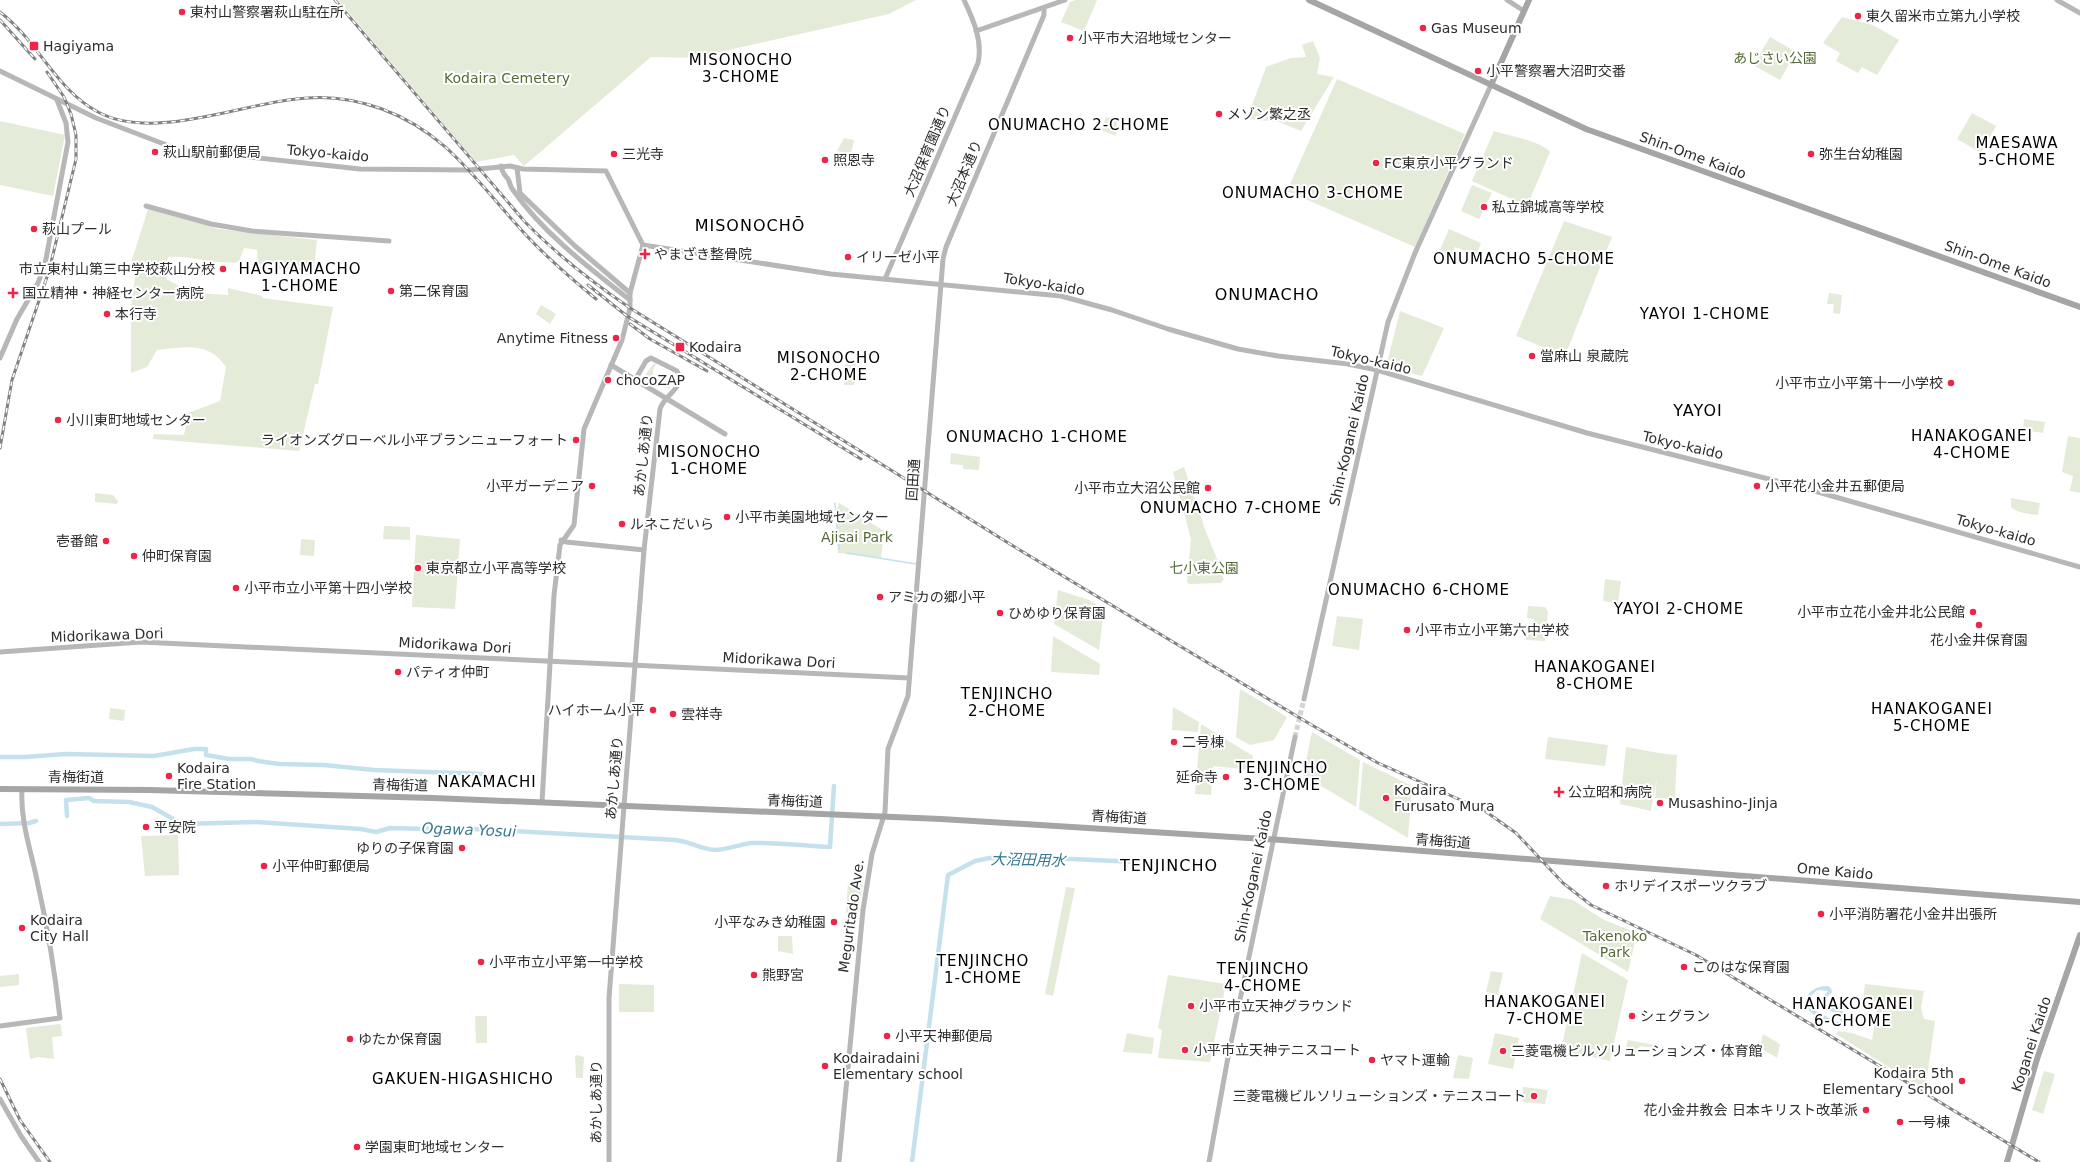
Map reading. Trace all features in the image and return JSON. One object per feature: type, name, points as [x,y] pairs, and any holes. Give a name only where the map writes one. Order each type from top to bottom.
[{"type":"main road","name":"Shin-Ome Kaido","points":[[1309,0],[1586,129],[2080,307]]},
{"type":"main road","points":[[1491,85],[1529,0]]},
{"type":"main road","name":"青梅街道","points":[[0,789],[150,790],[542,802],[884,816],[1274,839],[2080,902]]},
{"type":"main road","name":"Koganei Kaido","points":[[2007,1162],[2037,1059],[2080,935]]},
{"type":"street","name":"大沼保育園通り","points":[[885,278],[978,63],[980,51],[974,21],[964,0]]},
{"type":"street","points":[[976,32],[1065,0]]},
{"type":"street","points":[[1507,0],[1524,11]]},
{"type":"street","points":[[2057,0],[2080,13]]},
{"type":"street","name":"大沼本通り","points":[[940,284],[946,247],[1044,15],[1044,8]]},
{"type":"street","name":"Tokyo-kaido","points":[[0,71],[57,100],[114,126],[177,149],[360,169],[469,170],[500,166],[606,171],[643,245],[720,256],[790,269],[1065,296],[1238,349],[1278,356],[1348,364],[1377,370],[1587,433],[1804,488],[2080,567]]},
{"type":"street","name":"Shin-Koganei Kaido","points":[[1304,699],[1388,322],[1399,291],[1491,85]]},
{"type":"street","points":[[0,358],[17,319],[40,279],[45,264],[68,146],[66,123],[57,100]]},
{"type":"street","points":[[500,166],[502,173],[508,178],[511,188],[531,212],[584,263],[630,300]]},
{"type":"street","points":[[517,168],[520,193],[570,242],[630,293]]},
{"type":"street","points":[[146,206],[211,224],[252,231],[389,241]]},
{"type":"street","points":[[542,802],[554,595],[561,540],[574,525],[584,429],[622,340],[630,308],[630,293],[643,245]]},
{"type":"street","name":"回田通","points":[[909,678],[940,284]]},
{"type":"street","name":"あかしあ通り","points":[[608,1162],[609,998],[644,550],[660,409],[666,398],[672,393],[680,380],[680,374],[651,358],[646,361],[635,380]]},
{"type":"street","points":[[611,365],[725,434]]},
{"type":"street","points":[[561,540],[566,542],[644,550]]},
{"type":"street","name":"Midorikawa Dori","points":[[0,652],[141,642],[909,678]]},
{"type":"street","name":"Meguritado Ave.","points":[[839,1162],[862,910],[872,854],[884,816],[888,749],[890,739],[905,705],[909,678]]},
{"type":"street","name":"Shin-Koganei Kaido","points":[[1209,1162],[1227,1063],[1295,737]]},
{"type":"street","points":[[0,1026],[60,1018],[54,965],[24,823],[22,789]]},
{"type":"street","points":[[0,1099],[21,1136],[39,1162]]},
{"type":"green space","name":"Kodaira Cemetery","points":[[338,0],[916,0],[889,14],[711,54],[709,58],[651,57],[524,166],[514,155],[476,162]]},
{"type":"green space","points":[[1076,0],[1097,0],[1084,31],[1061,22],[1070,2]]},
{"type":"green space","points":[[1842,17],[1873,25],[1899,40],[1877,75],[1862,67],[1858,73],[1836,61],[1840,53],[1823,43]]},
{"type":"green space","name":"あじさい公園","points":[[1770,37],[1796,52],[1780,80],[1753,65]]},
{"type":"green space","points":[[1313,41],[1320,58],[1317,74],[1334,77],[1301,131],[1279,122],[1247,119],[1266,67],[1291,58],[1306,57],[1302,45]]},
{"type":"green space","name":"FC東京小平グランド","points":[[1337,79],[1465,134],[1415,247],[1287,191]]},
{"type":"green space","points":[[1972,113],[1996,126],[1981,153],[1957,139]]},
{"type":"green space","points":[[1106,117],[1117,120],[1116,136],[1101,130]]},
{"type":"green space","points":[[0,121],[65,135],[53,196],[0,185]]},
{"type":"green space","points":[[1494,131],[1533,142],[1546,148],[1550,152],[1527,206],[1472,181]]},
{"type":"green space","points":[[844,138],[854,140],[851,154],[837,151]]},
{"type":"green space","points":[[1472,185],[1492,193],[1479,219],[1461,211]]},
{"type":"green space","points":[[148,209],[219,229],[317,240],[313,276],[258,264],[257,250],[244,248],[239,262],[230,263],[186,257],[168,257],[166,279],[181,287],[181,292],[228,295],[228,288],[262,296],[262,298],[333,307],[318,384],[315,384],[299,451],[153,439],[154,434],[184,435],[188,413],[220,401],[226,367],[212,353],[204,349],[186,347],[157,350],[147,367],[131,373],[131,305],[136,271],[131,263]]},
{"type":"green space","points":[[1564,221],[1612,237],[1565,356],[1516,336]]},
{"type":"green space","points":[[1449,229],[1481,243],[1477,253],[1473,254],[1455,247],[1452,254],[1440,250]]},
{"type":"green space","points":[[1829,293],[1842,295],[1840,314],[1833,313],[1834,304],[1827,304]]},
{"type":"green space","points":[[541,305],[556,314],[550,324],[536,314]]},
{"type":"green space","points":[[1400,311],[1444,328],[1422,376],[1386,367]]},
{"type":"green space","points":[[848,362],[856,363],[854,385],[844,385],[845,365]]},
{"type":"green space","points":[[654,363],[656,364],[653,370],[653,376],[663,382],[668,382],[674,374],[676,376],[669,389],[645,375]]},
{"type":"green space","points":[[2024,419],[2045,422],[2043,433],[2023,430]]},
{"type":"green space","points":[[2068,436],[2080,438],[2080,493],[2070,491],[2073,476],[2062,472]]},
{"type":"green space","points":[[951,453],[980,457],[979,470],[963,469],[963,465],[950,464]]},
{"type":"green space","name":"七小東公園","points":[[1184,467],[1206,532],[1220,566],[1219,569],[1224,579],[1221,583],[1190,584],[1187,582],[1191,539],[1173,472]]},
{"type":"green space","points":[[95,493],[113,495],[118,501],[117,504],[95,502]]},
{"type":"green space","points":[[2011,498],[2040,503],[2038,515],[2017,511],[2011,507]]},
{"type":"green space","name":"Ajisai Park","points":[[839,503],[884,531],[881,558],[838,553],[836,512]]},
{"type":"green space","points":[[384,526],[410,527],[410,540],[383,539]]},
{"type":"green space","points":[[416,535],[460,539],[455,609],[412,607]]},
{"type":"green space","points":[[301,539],[315,540],[314,556],[300,555]]},
{"type":"green space","points":[[1605,579],[1621,581],[1618,603],[1603,601]]},
{"type":"green space","points":[[1058,590],[1089,600],[1104,609],[1099,650],[1054,624]]},
{"type":"green space","points":[[1528,606],[1545,607],[1548,612],[1545,641],[1526,640],[1526,628],[1534,629],[1534,619],[1527,618]]},
{"type":"green space","points":[[1337,616],[1363,619],[1359,650],[1332,646]]},
{"type":"green space","points":[[1053,636],[1100,664],[1099,675],[1051,672]]},
{"type":"green space","points":[[1240,689],[1287,717],[1274,740],[1250,745],[1236,737]]},
{"type":"green space","points":[[1173,707],[1199,722],[1198,732],[1172,730]]},
{"type":"green space","points":[[110,708],[125,710],[124,721],[109,719]]},
{"type":"green space","points":[[1201,724],[1253,756],[1251,770],[1213,766],[1211,795],[1195,794]]},
{"type":"green space","points":[[1312,732],[1360,760],[1356,807],[1303,775]]},
{"type":"green space","points":[[1548,737],[1608,745],[1605,766],[1545,759]]},
{"type":"green space","points":[[1626,747],[1677,755],[1675,799],[1655,798],[1657,777],[1651,811],[1620,804]]},
{"type":"green space","name":"Kodaira Furusato Mura","points":[[1363,762],[1412,786],[1408,838],[1359,809]]},
{"type":"green space","points":[[178,835],[179,875],[145,876],[141,836]]},
{"type":"green space","points":[[848,883],[861,884],[863,886],[858,913],[846,913]]},
{"type":"green space","points":[[1066,887],[1075,888],[1053,996],[1045,994]]},
{"type":"green space","name":"Takenoko Park","points":[[1550,896],[1573,900],[1604,920],[1637,933],[1628,972],[1540,919]]},
{"type":"green space","points":[[778,936],[792,936],[793,954],[778,951]]},
{"type":"green space","points":[[1582,953],[1628,980],[1610,1061],[1561,1050]]},
{"type":"green space","points":[[1491,971],[1503,973],[1498,995],[1486,992]]},
{"type":"green space","points":[[19,974],[19,985],[0,987],[0,976]]},
{"type":"green space","name":"小平市立天神グラウンド","points":[[1168,975],[1226,984],[1210,1062],[1158,1058],[1162,1030],[1158,1028]]},
{"type":"green space","points":[[619,984],[654,985],[654,1012],[619,1012]]},
{"type":"green space","points":[[1865,984],[1924,991],[1921,1008],[1924,1019],[1935,1021],[1925,1090],[1836,1034],[1838,1031],[1852,1033],[1872,1040],[1878,1002],[1863,999]]},
{"type":"green space","points":[[475,1016],[487,1016],[487,1043],[476,1043]]},
{"type":"green space","points":[[61,1025],[62,1036],[52,1038],[54,1059],[38,1057],[30,1059],[26,1028]]},
{"type":"green space","points":[[1127,1033],[1154,1038],[1152,1054],[1123,1052]]},
{"type":"green space","name":"三菱電機ビルソリューションズ・体育館","points":[[1495,1033],[1519,1038],[1513,1069],[1488,1064]]},
{"type":"green space","points":[[1763,1034],[1780,1044],[1777,1058],[1760,1048]]},
{"type":"green space","points":[[1628,1040],[1655,1045],[1655,1048],[1640,1046],[1636,1054],[1625,1052]]},
{"type":"green space","points":[[577,1055],[584,1057],[583,1078],[576,1078],[575,1056]]},
{"type":"green space","points":[[1458,1055],[1473,1058],[1469,1079],[1453,1078]]},
{"type":"green space","points":[[2044,1071],[2055,1074],[2043,1114],[2032,1110]]},
{"type":"green space","name":"三菱電機ビルソリューションズ・テニスコート","points":[[1523,1087],[1548,1090],[1545,1104],[1522,1102]]},
{"type":"water","points":[[1828,986],[1831,988],[1832,992],[1826,998],[1826,1005],[1841,1009],[1845,1013],[1845,1020],[1840,1025],[1832,1024],[1814,1015],[1809,1010],[1806,1000],[1807,996],[1813,989]],"holes":[[[1819,990],[1828,991],[1822,997],[1822,1006],[1826,1010],[1841,1014],[1840,1022],[1812,1009],[1812,995]]]},
{"type":"waterway","points":[[835,503],[839,549]]},
{"type":"waterway","points":[[847,553],[916,564]]},
{"type":"waterway","points":[[0,757],[66,754],[154,756],[194,749],[206,749],[206,755],[229,759],[251,759],[279,764],[324,765],[374,770],[482,774]]},
{"type":"waterway","name":"Ogawa Yosui","points":[[67,816],[66,800],[89,798],[94,801],[129,802],[152,807],[182,824],[256,822],[361,829],[376,832],[390,828],[474,829],[676,840],[715,850],[752,843],[830,847],[834,786]]},
{"type":"waterway","name":"Ogawa Yosui","points":[[0,824],[29,823],[36,821]]},
{"type":"waterway","name":"大沼田用水","points":[[912,1162],[948,875],[975,861],[990,858],[1050,858],[1137,862]]},
{"type":"tunnel","points":[[1295,737],[1304,699]]},
{"type":"railway","points":[[335,0],[525,222],[575,268],[630,308],[1018,549],[1310,724],[1378,763],[1485,811],[1516,833],[1563,883],[1591,905],[1696,955],[2039,1162]]},
{"type":"railway","points":[[0,12],[25,36],[58,78],[83,103],[98,112],[120,120],[143,123],[195,119],[273,102],[318,97],[351,100],[382,109],[404,119],[424,130],[441,143],[472,174],[545,255],[596,299]]},
{"type":"railway","points":[[0,20],[35,59]]},
{"type":"railway","points":[[0,448],[12,380],[49,271],[76,159],[76,135],[71,114],[64,97],[47,72]]},
{"type":"railway","points":[[588,285],[627,316],[861,459]]},
{"type":"railway","points":[[630,324],[650,339],[707,371]]},
{"type":"railway","points":[[0,1079],[20,1120],[50,1162]]},
{"type":"place","name":"東村山警察署萩山駐在所","points":[[182,12]]},
{"type":"place","name":"東久留米市立第九小学校","points":[[1858,16]]},
{"type":"place","name":"Gas Museum","points":[[1423,28]]},
{"type":"place","name":"小平市大沼地域センター","points":[[1070,38]]},
{"type":"place","name":"Hagiyama","points":[[34,46]]},
{"type":"place","name":"小平警察署大沼町交番","points":[[1478,71]]},
{"type":"place","name":"メゾン繁之丞","points":[[1219,114]]},
{"type":"place","name":"萩山駅前郵便局","points":[[155,152]]},
{"type":"place","name":"三光寺","points":[[614,154]]},
{"type":"place","name":"弥生台幼稚園","points":[[1811,154]]},
{"type":"place","name":"照恩寺","points":[[825,160]]},
{"type":"place","name":"FC東京小平グランド","points":[[1376,163]]},
{"type":"place","name":"私立錦城高等学校","points":[[1484,207]]},
{"type":"place","name":"萩山プール","points":[[34,229]]},
{"type":"place","name":"やまざき整骨院","points":[[645,254]]},
{"type":"place","name":"イリーゼ小平","points":[[848,257]]},
{"type":"place","name":"市立東村山第三中学校萩山分校","points":[[223,269]]},
{"type":"place","name":"第二保育園","points":[[391,291]]},
{"type":"place","name":"国立精神・神経センター病院","points":[[13,293]]},
{"type":"place","name":"本行寺","points":[[107,314]]},
{"type":"place","name":"Anytime Fitness","points":[[616,338]]},
{"type":"place","name":"Kodaira","points":[[680,347]]},
{"type":"place","name":"當麻山 泉蔵院","points":[[1532,356]]},
{"type":"place","name":"chocoZAP","points":[[608,380]]},
{"type":"place","name":"小平市立小平第十一小学校","points":[[1951,383]]},
{"type":"place","name":"小川東町地域センター","points":[[58,420]]},
{"type":"place","name":"ライオンズグローベル小平ブランニューフォート","points":[[576,440]]},
{"type":"place","name":"小平ガーデニア","points":[[592,486]]},
{"type":"place","name":"小平花小金井五郵便局","points":[[1757,486]]},
{"type":"place","name":"小平市立大沼公民館","points":[[1208,488]]},
{"type":"place","name":"小平市美園地域センター","points":[[727,517]]},
{"type":"place","name":"ルネこだいら","points":[[622,524]]},
{"type":"place","name":"壱番館","points":[[106,541]]},
{"type":"place","name":"仲町保育園","points":[[134,556]]},
{"type":"place","name":"東京都立小平高等学校","points":[[418,568]]},
{"type":"place","name":"小平市立小平第十四小学校","points":[[236,588]]},
{"type":"place","name":"アミカの郷小平","points":[[880,597]]},
{"type":"place","name":"小平市立花小金井北公民館","points":[[1973,612]]},
{"type":"place","name":"ひめゆり保育園","points":[[1000,613]]},
{"type":"place","name":"花小金井保育園","points":[[1979,625]]},
{"type":"place","name":"小平市立小平第六中学校","points":[[1407,630]]},
{"type":"place","name":"パティオ仲町","points":[[398,672]]},
{"type":"place","name":"ハイホーム小平","points":[[653,710]]},
{"type":"place","name":"雲祥寺","points":[[673,714]]},
{"type":"place","name":"二号棟","points":[[1174,742]]},
{"type":"place","name":"Kodaira Fire Station","points":[[169,776]]},
{"type":"place","name":"延命寺","points":[[1226,777]]},
{"type":"place","name":"公立昭和病院","points":[[1559,792]]},
{"type":"place","name":"Kodaira Furusato Mura","points":[[1386,798]]},
{"type":"place","name":"Musashino-Jinja","points":[[1660,803]]},
{"type":"place","name":"平安院","points":[[146,827]]},
{"type":"place","name":"ゆりの子保育園","points":[[462,848]]},
{"type":"place","name":"小平仲町郵便局","points":[[264,866]]},
{"type":"place","name":"ホリデイスポーツクラブ","points":[[1606,886]]},
{"type":"place","name":"小平消防署花小金井出張所","points":[[1821,914]]},
{"type":"place","name":"小平なみき幼稚園","points":[[834,922]]},
{"type":"place","name":"Kodaira City Hall","points":[[22,928]]},
{"type":"place","name":"小平市立小平第一中学校","points":[[481,962]]},
{"type":"place","name":"このはな保育園","points":[[1684,967]]},
{"type":"place","name":"熊野宮","points":[[754,975]]},
{"type":"place","name":"小平市立天神グラウンド","points":[[1191,1006]]},
{"type":"place","name":"シェグラン","points":[[1632,1016]]},
{"type":"place","name":"小平天神郵便局","points":[[887,1036]]},
{"type":"place","name":"ゆたか保育園","points":[[350,1039]]},
{"type":"place","name":"小平市立天神テニスコート","points":[[1185,1050]]},
{"type":"place","name":"三菱電機ビルソリューションズ・体育館","points":[[1503,1051]]},
{"type":"place","name":"ヤマト運輸","points":[[1372,1060]]},
{"type":"place","name":"Kodairadaini Elementary school","points":[[825,1066]]},
{"type":"place","name":"Kodaira 5th Elementary School","points":[[1962,1081]]},
{"type":"place","name":"三菱電機ビルソリューションズ・テニスコート","points":[[1534,1096]]},
{"type":"place","name":"花小金井教会 日本キリスト改革派","points":[[1866,1110]]},
{"type":"place","name":"一号棟","points":[[1900,1122]]},
{"type":"place","name":"学園東町地域センター","points":[[357,1147]]},
{"type":"district","name":"MISONOCHO 3-CHOME","points":[[741,68]]},
{"type":"district","name":"ONUMACHO 2-CHOME","points":[[1079,125]]},
{"type":"district","name":"MAESAWA 5-CHOME","points":[[2017,152]]},
{"type":"district","name":"ONUMACHO 3-CHOME","points":[[1313,193]]},
{"type":"district","name":"MISONOCHŌ","points":[[750,225]]},
{"type":"district","name":"ONUMACHO 5-CHOME","points":[[1524,259]]},
{"type":"district","name":"HAGIYAMACHO 1-CHOME","points":[[300,278]]},
{"type":"district","name":"ONUMACHO","points":[[1267,294]]},
{"type":"district","name":"YAYOI 1-CHOME","points":[[1705,314]]},
{"type":"district","name":"MISONOCHO 2-CHOME","points":[[829,366]]},
{"type":"district","name":"YAYOI","points":[[1698,410]]},
{"type":"district","name":"ONUMACHO 1-CHOME","points":[[1037,437]]},
{"type":"district","name":"HANAKOGANEI 4-CHOME","points":[[1972,444]]},
{"type":"district","name":"MISONOCHO 1-CHOME","points":[[709,460]]},
{"type":"district","name":"ONUMACHO 7-CHOME","points":[[1231,508]]},
{"type":"district","name":"ONUMACHO 6-CHOME","points":[[1419,590]]},
{"type":"district","name":"YAYOI 2-CHOME","points":[[1679,609]]},
{"type":"district","name":"HANAKOGANEI 8-CHOME","points":[[1595,676]]},
{"type":"district","name":"TENJINCHO 2-CHOME","points":[[1007,702]]},
{"type":"district","name":"HANAKOGANEI 5-CHOME","points":[[1932,718]]},
{"type":"district","name":"TENJINCHO 3-CHOME","points":[[1282,776]]},
{"type":"district","name":"NAKAMACHI","points":[[487,782]]},
{"type":"district","name":"TENJINCHO","points":[[1169,865]]},
{"type":"district","name":"TENJINCHO 1-CHOME","points":[[983,970]]},
{"type":"district","name":"TENJINCHO 4-CHOME","points":[[1263,978]]},
{"type":"district","name":"HANAKOGANEI 7-CHOME","points":[[1545,1010]]},
{"type":"district","name":"HANAKOGANEI 6-CHOME","points":[[1853,1012]]},
{"type":"district","name":"GAKUEN-HIGASHICHO","points":[[463,1079]]}]
